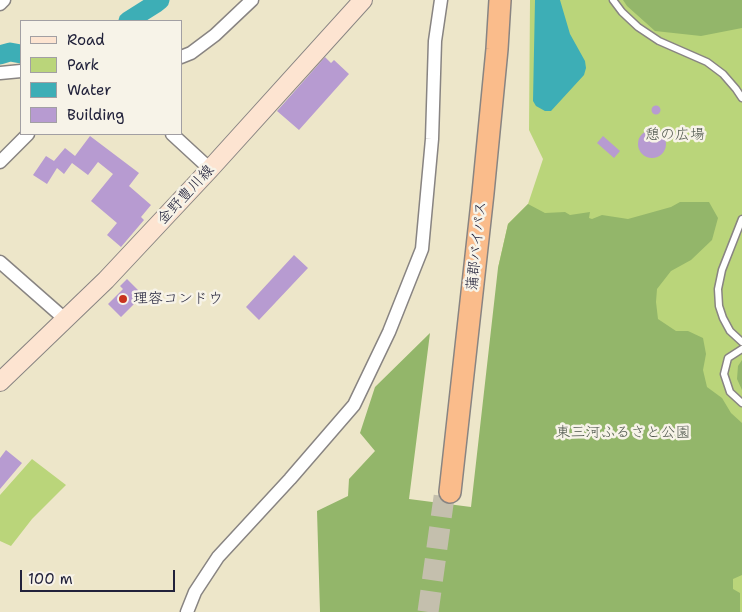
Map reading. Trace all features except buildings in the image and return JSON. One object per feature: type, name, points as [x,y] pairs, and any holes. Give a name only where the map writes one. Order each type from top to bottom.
[{"type":"highway","name":"蒲郡バイパス","points":[[494,0],[448,491],[485,174],[498,49],[500,0]]},
{"type":"main road","name":"金野豊川線","points":[[0,382],[106,280],[364,0]]},
{"type":"street","points":[[0,4],[4,0]]},
{"type":"street","points":[[182,57],[191,53],[215,35],[252,0]]},
{"type":"street","points":[[187,612],[195,592],[218,557],[290,479],[354,405],[389,332],[422,249],[432,139],[436,41],[441,0]]},
{"type":"street","points":[[0,73],[20,71]]},
{"type":"street","points":[[0,162],[27,135]]},
{"type":"street","points":[[173,135],[210,169]]},
{"type":"street","points":[[0,262],[66,320]]},
{"type":"lane","points":[[613,0],[622,12],[638,27],[658,41],[707,62],[723,74],[742,98]]},
{"type":"lane","points":[[742,219],[722,270],[718,290],[719,306],[723,318],[730,331],[742,342]]},
{"type":"lane","points":[[742,349],[728,358],[724,374],[730,392],[742,403]]},
{"type":"green space","name":"東三河ふるさと公園","points":[[530,0],[742,0],[742,612],[545,612],[528,286],[498,268],[508,224],[528,204],[543,159],[529,130]]},
{"type":"green space","points":[[623,0],[742,0],[742,28],[701,36],[655,31],[627,6]]},
{"type":"green space","points":[[680,202],[709,202],[718,218],[712,240],[691,260],[671,271],[657,289],[658,319],[676,331],[688,331],[703,338],[706,354],[703,370],[707,387],[722,398],[731,413],[742,423],[742,575],[733,579],[733,589],[740,593],[740,612],[320,612],[317,511],[348,496],[349,479],[375,451],[360,433],[375,387],[430,333],[409,499],[471,507],[498,268],[508,224],[528,204],[545,213],[565,212],[570,215],[590,212],[589,218],[592,219],[602,215],[628,219],[671,207]]},
{"type":"green space","points":[[742,360],[742,390],[737,379],[738,366]]},
{"type":"green space","points":[[32,459],[66,485],[32,519],[11,546],[0,541],[0,495]]},
{"type":"water","points":[[535,0],[560,0],[570,34],[585,61],[584,75],[551,111],[545,111],[536,106],[533,101]]},
{"type":"waterway","points":[[130,20],[160,0]]},
{"type":"waterway","points":[[0,55],[10,52],[20,54]]},
{"type":"tunnel","points":[[428,612],[445,490]]},
{"type":"place","name":"理容コンドウ","points":[[123,299]]},
{"type":"park label","name":"憩の広場","points":[[675,135]]}]
